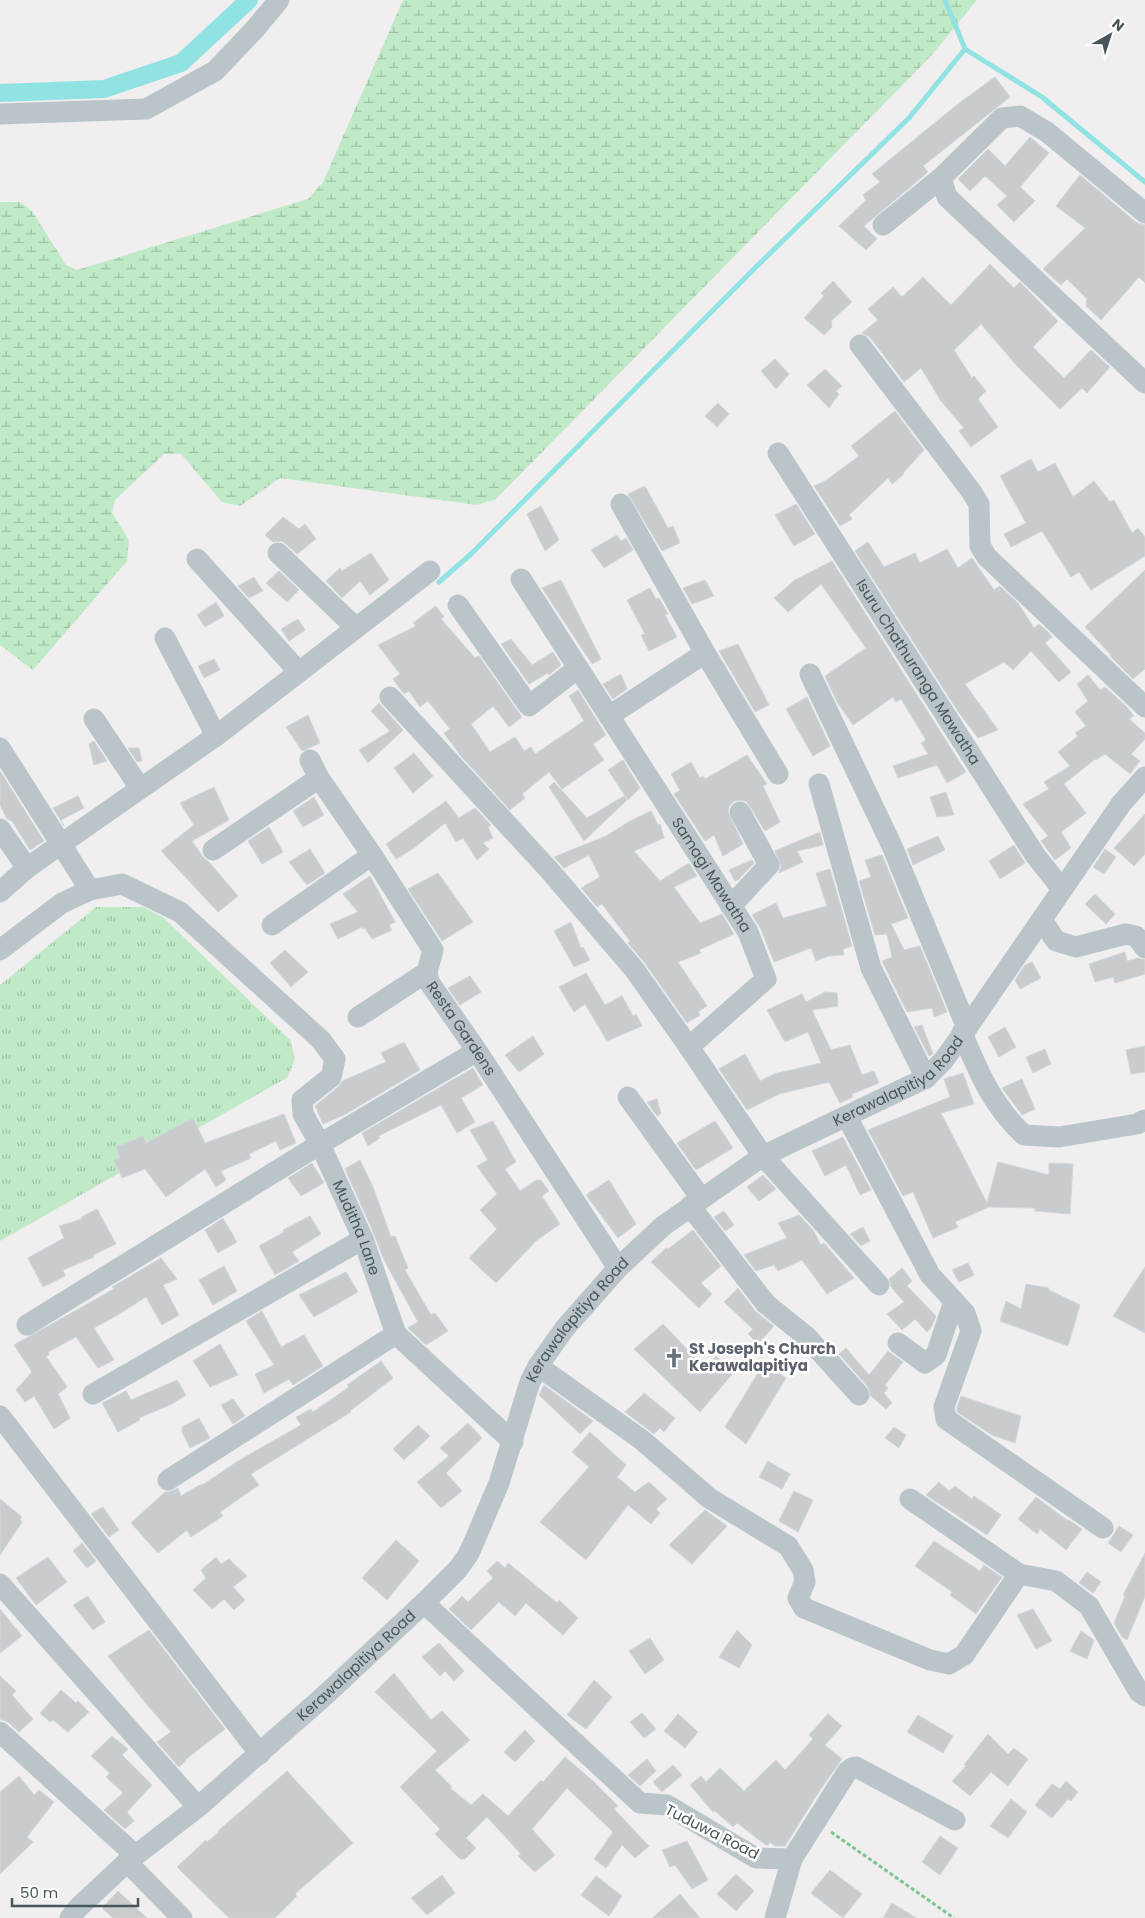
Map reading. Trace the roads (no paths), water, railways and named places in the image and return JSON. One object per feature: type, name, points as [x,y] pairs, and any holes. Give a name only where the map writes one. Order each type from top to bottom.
[{"type":"street","points":[[0,114],[146,109],[215,72],[279,0]]},
{"type":"street","points":[[883,225],[942,178],[1002,118],[1020,116],[1047,132],[1145,213]]},
{"type":"street","points":[[942,178],[947,197],[1145,383]]},
{"type":"street","points":[[860,346],[979,504],[980,546],[988,558],[1145,707]]},
{"type":"street","name":"Isuru Chathuranga Mawatha","points":[[778,453],[1034,855],[1062,889]]},
{"type":"street","points":[[621,504],[705,653],[778,774]]},
{"type":"street","points":[[278,553],[356,628]]},
{"type":"street","points":[[196,560],[299,672]]},
{"type":"street","points":[[0,892],[27,868],[216,736],[430,571]]},
{"type":"street","name":"Samagi Mawatha","points":[[521,579],[748,932],[766,979],[689,1047]]},
{"type":"street","points":[[458,605],[529,706],[578,668]]},
{"type":"street","points":[[165,638],[216,736]]},
{"type":"street","points":[[609,716],[705,653]]},
{"type":"street","points":[[810,674],[892,846],[965,1031],[982,1080],[1007,1119],[1024,1135],[1059,1137],[1137,1124],[1145,1120]]},
{"type":"street","points":[[390,698],[550,871],[634,970],[763,1156],[879,1285]]},
{"type":"street","points":[[94,719],[140,788]]},
{"type":"street","points":[[0,748],[90,890],[62,903],[0,950]]},
{"type":"street","name":"Resta Gardens","points":[[214,850],[314,769],[433,950],[427,972],[429,982],[618,1268]]},
{"type":"street","name":"Kerawalapitiya Road","points":[[70,1918],[78,1908],[131,1858],[198,1807],[260,1754],[424,1603],[458,1569],[468,1555],[499,1483],[530,1382],[538,1366],[565,1328],[618,1268],[662,1226],[763,1156],[926,1078],[943,1061],[1121,804],[1145,777]]},
{"type":"street","points":[[819,784],[871,968],[926,1078]]},
{"type":"street","points":[[731,906],[769,865],[740,812]]},
{"type":"street","points":[[0,829],[27,868]]},
{"type":"street","points":[[272,925],[372,855]]},
{"type":"street","name":"Muditha Lane","points":[[90,890],[122,884],[180,912],[320,1040],[335,1059],[331,1077],[302,1100],[304,1114],[320,1144],[363,1239],[396,1334],[513,1442]]},
{"type":"street","points":[[1042,920],[1056,941],[1076,947],[1126,934],[1136,936],[1145,948]]},
{"type":"street","points":[[358,1017],[427,972]]},
{"type":"street","points":[[27,1325],[320,1144],[476,1051]]},
{"type":"street","points":[[628,1097],[696,1202],[766,1304],[807,1337],[860,1395]]},
{"type":"street","points":[[847,1117],[930,1275],[965,1313],[970,1331],[944,1408],[946,1419],[1103,1528]]},
{"type":"street","points":[[92,1394],[363,1239]]},
{"type":"street","points":[[898,1344],[926,1363],[936,1354],[954,1302]]},
{"type":"street","points":[[168,1480],[396,1334]]},
{"type":"street","points":[[538,1366],[642,1440],[709,1498],[788,1546],[803,1570],[805,1582],[798,1598],[804,1608],[930,1660],[949,1664],[964,1655],[1019,1574]]},
{"type":"street","points":[[0,1416],[260,1754]]},
{"type":"street","points":[[910,1499],[1019,1574],[1056,1581],[1089,1606],[1139,1692],[1145,1696]]},
{"type":"street","points":[[0,1584],[198,1807]]},
{"type":"street","name":"Tuduwa Road","points":[[424,1603],[640,1803],[667,1806],[756,1858],[792,1859]]},
{"type":"street","points":[[0,1732],[131,1858],[182,1918]]},
{"type":"street","points":[[776,1918],[792,1859],[847,1772],[852,1768],[856,1767],[954,1820]]},
{"type":"waterway","points":[[0,93],[104,89],[181,63],[249,0]]},
{"type":"waterway","points":[[439,582],[471,554],[755,268],[909,118],[965,49],[945,0]]},
{"type":"waterway","points":[[965,49],[1042,97],[1145,182]]},
{"type":"place","name":"St Joseph's Church Kerawalapitiya","points":[[674,1358]]}]
